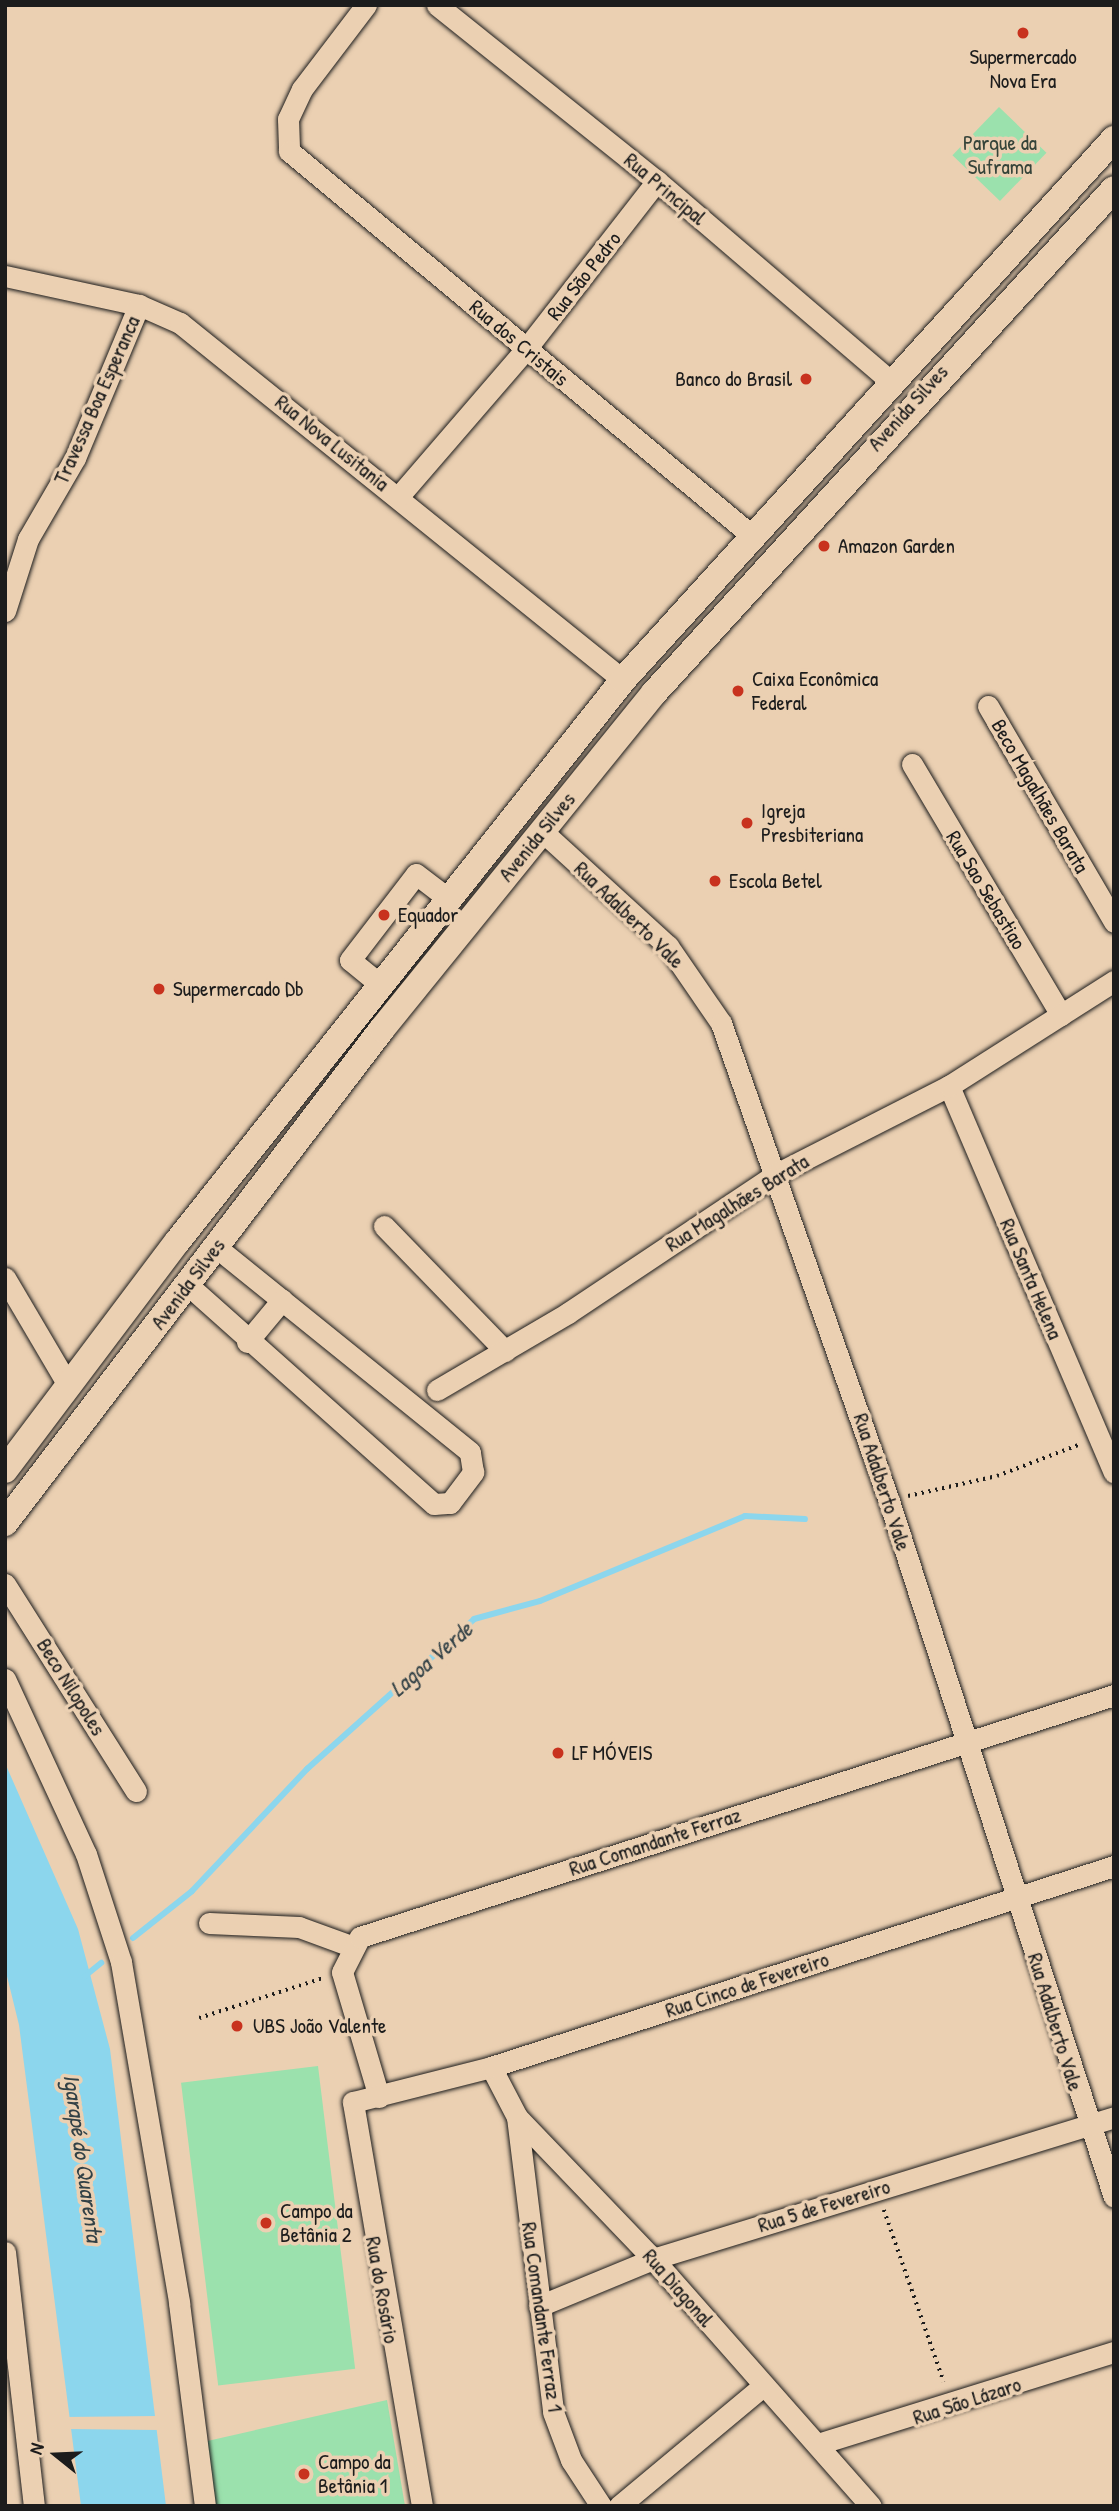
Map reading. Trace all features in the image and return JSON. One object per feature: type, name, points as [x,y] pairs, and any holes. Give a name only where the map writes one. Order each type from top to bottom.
[{"type":"main road","name":"Avenida Silves","points":[[5,1470],[68,1385],[623,680],[889,380],[1114,139]]},
{"type":"main road","name":"Avenida Silves","points":[[5,1523],[216,1247],[542,831],[769,562],[1114,189]]},
{"type":"street","name":"Rua dos Cristais","points":[[366,5],[302,89],[288,119],[289,151],[750,534]]},
{"type":"street","name":"Rua Principal","points":[[437,5],[657,181],[889,380]]},
{"type":"street","name":"Rua São Pedro","points":[[398,496],[526,349],[657,181]]},
{"type":"street","name":"Rua Nova Lusitania","points":[[5,276],[139,305],[180,323],[623,680]]},
{"type":"street","name":"Travessa Boa Esperanca","points":[[5,611],[29,539],[75,458],[139,305]]},
{"type":"street","name":"Beco Magalhães Barata","points":[[988,706],[1114,922]]},
{"type":"street","name":"Rua Sao Sebastiao","points":[[912,764],[1061,1015]]},
{"type":"street","name":"Rua Adalberto Vale","points":[[542,831],[668,946],[699,985],[721,1023],[778,1173],[889,1501],[968,1742],[1087,2126],[1114,2197]]},
{"type":"street","points":[[382,986],[350,960],[416,874],[450,900]]},
{"type":"street","name":"Rua Magalhães Barata","points":[[437,1390],[505,1351],[778,1173],[948,1086],[1114,981]]},
{"type":"street","name":"Rua Santa Helena","points":[[948,1086],[1114,1472]]},
{"type":"street","points":[[384,1226],[505,1351]]},
{"type":"street","points":[[188,1285],[247,1342],[434,1504],[450,1503],[473,1472],[470,1452],[216,1247]]},
{"type":"street","points":[[5,1278],[68,1385]]},
{"type":"street","points":[[247,1342],[282,1300]]},
{"type":"street","name":"Beco Nilopoles","points":[[5,1584],[136,1791]]},
{"type":"street","points":[[5,1679],[86,1854],[121,1962],[175,2276],[205,2506]]},
{"type":"street","name":"Rua Comandante Ferraz","points":[[351,1945],[360,1937],[1114,1695]]},
{"type":"street","name":"Rua Cinco de Fevereiro","points":[[379,2097],[491,2067],[1114,1866]]},
{"type":"street","points":[[209,1923],[299,1927],[351,1945],[342,1972],[379,2097]]},
{"type":"street","name":"Rua Diagonal","points":[[491,2067],[517,2117],[653,2259],[870,2506]]},
{"type":"street","name":"Rua do Rosário","points":[[379,2097],[353,2102],[349,2111],[422,2506]]},
{"type":"street","name":"Rua Comandante Ferraz 1","points":[[517,2117],[553,2412],[572,2460],[601,2506]]},
{"type":"street","name":"Rua 5 de Fevereiro","points":[[539,2306],[653,2259],[1114,2117]]},
{"type":"street","points":[[5,2252],[34,2506]]},
{"type":"street","name":"Rua São Lázaro","points":[[818,2444],[953,2407],[1114,2352]]},
{"type":"street","points":[[619,2506],[763,2386]]},
{"type":"path","points":[[889,1501],[997,1476],[1099,1437]]},
{"type":"path","points":[[200,2018],[342,1972]]},
{"type":"path","points":[[877,2189],[953,2407]]},
{"type":"green space","name":"Parque da Suframa","points":[[999,107],[1046,153],[1000,201],[952,155]]},
{"type":"green space","name":"Campo da Betânia 2","points":[[318,2066],[355,2369],[218,2386],[181,2083]]},
{"type":"green space","name":"Campo da Betânia 1","points":[[387,2400],[405,2506],[213,2506],[203,2442]]},
{"type":"water","name":"Igarapé do Quarenta","points":[[5,1763],[78,1929],[110,2049],[166,2506],[81,2506],[19,2025],[5,1968]]},
{"type":"pier","points":[[157,2416],[159,2430],[67,2429],[65,2417]]},
{"type":"waterway","name":"Lagoa Verde","points":[[133,1938],[192,1891],[307,1769],[474,1619],[540,1601],[745,1516],[805,1519]]},
{"type":"waterway","name":"Lagoa Verde","points":[[85,1976],[101,1963]]},
{"type":"place","name":"Supermercado Nova Era","points":[[1023,33]]},
{"type":"place","name":"Banco do Brasil","points":[[806,379]]},
{"type":"place","name":"Amazon Garden","points":[[824,546]]},
{"type":"place","name":"Caixa Econômica Federal","points":[[738,691]]},
{"type":"place","name":"Igreja Presbiteriana","points":[[747,823]]},
{"type":"place","name":"Escola Betel","points":[[715,881]]},
{"type":"place","name":"Equador","points":[[384,915]]},
{"type":"place","name":"Supermercado Db","points":[[159,989]]},
{"type":"place","name":"LF MÓVEIS","points":[[558,1753]]},
{"type":"place","name":"UBS João Valente","points":[[237,2026]]},
{"type":"place","name":"Campo da Betânia 2","points":[[266,2223]]},
{"type":"place","name":"Campo da Betânia 1","points":[[304,2474]]}]
